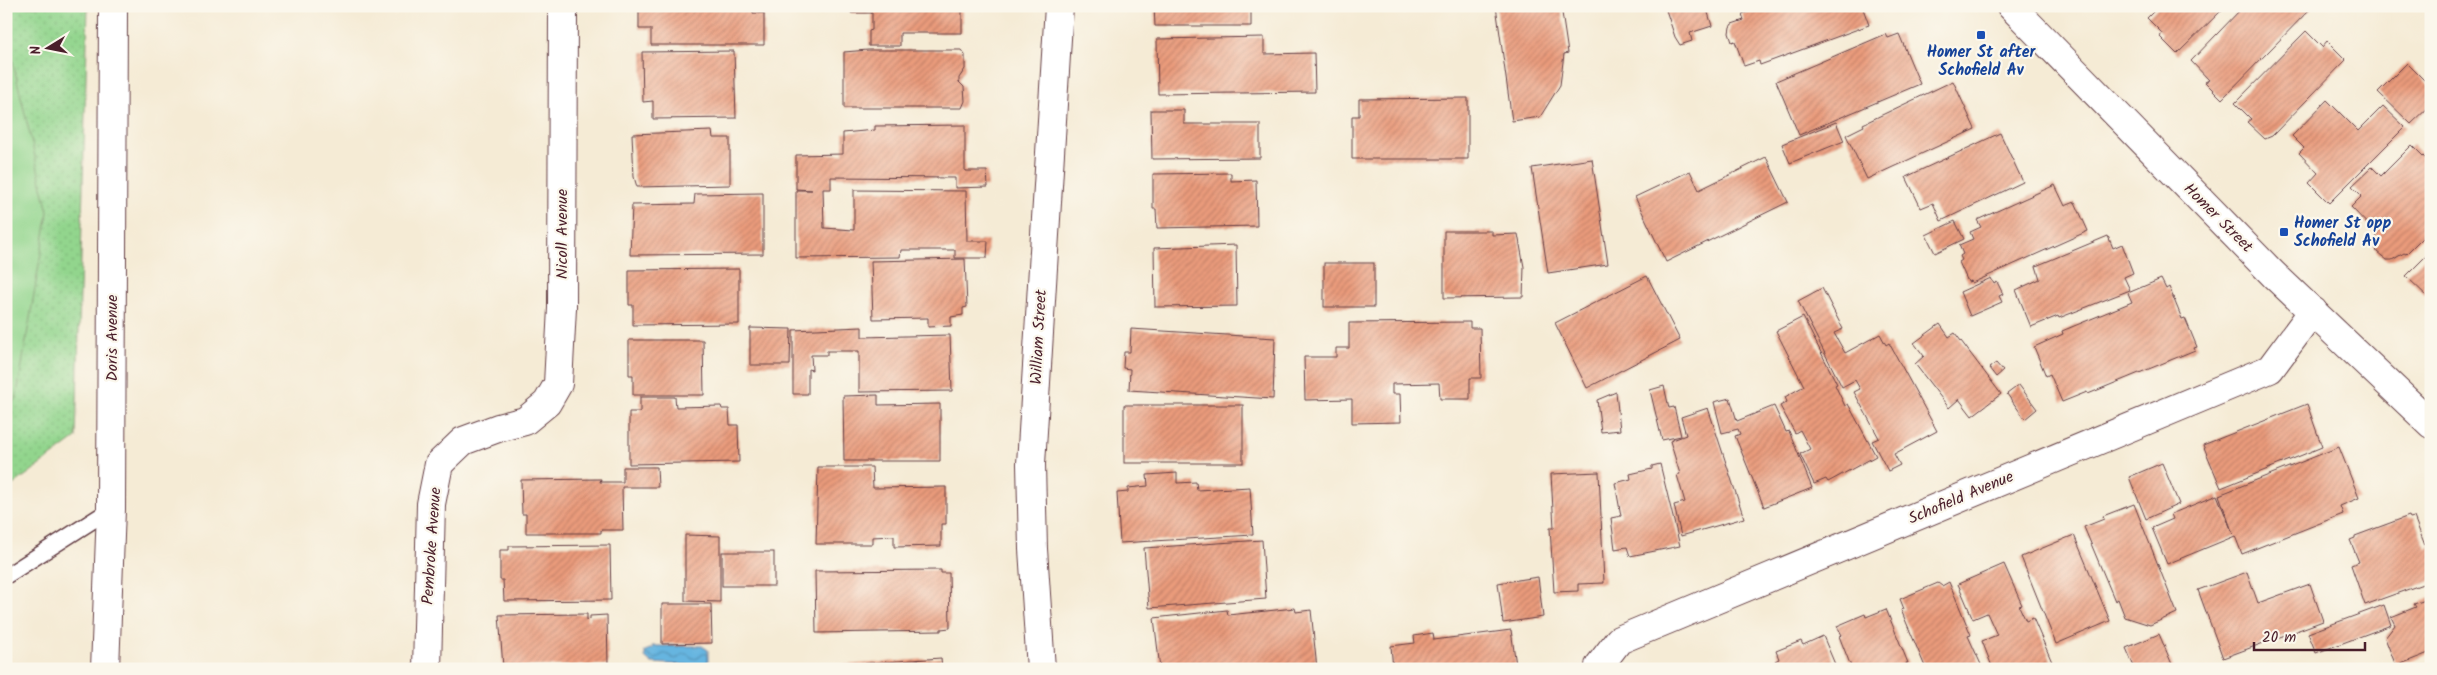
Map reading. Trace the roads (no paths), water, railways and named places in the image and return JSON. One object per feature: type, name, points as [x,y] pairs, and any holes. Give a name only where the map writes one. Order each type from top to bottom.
[{"type":"street","name":"Doris Avenue","points":[[105,669],[111,509],[114,6]]},
{"type":"street","name":"Nicoll Avenue","points":[[498,428],[525,421],[547,403],[558,384],[562,308],[563,6]]},
{"type":"street","name":"William Street","points":[[1041,669],[1032,549],[1031,464],[1059,6]]},
{"type":"street","name":"Homer Street","points":[[2011,6],[2128,128],[2313,311],[2431,424]]},
{"type":"street","name":"Schofield Avenue","points":[[1599,669],[1599,666],[1619,640],[2270,369],[2313,311]]},
{"type":"street","name":"Pembroke Avenue","points":[[427,669],[431,504],[439,464],[463,441],[498,428]]},
{"type":"lane","points":[[6,576],[111,509]]},
{"type":"water","points":[[652,646],[702,646],[708,650],[708,662],[703,666],[652,663],[645,657],[645,651],[653,648]]},
{"type":"place","name":"Homer St after Schofield Av","points":[[1981,35]]},
{"type":"place","name":"Homer St opp Schofield Av","points":[[2284,232]]}]
